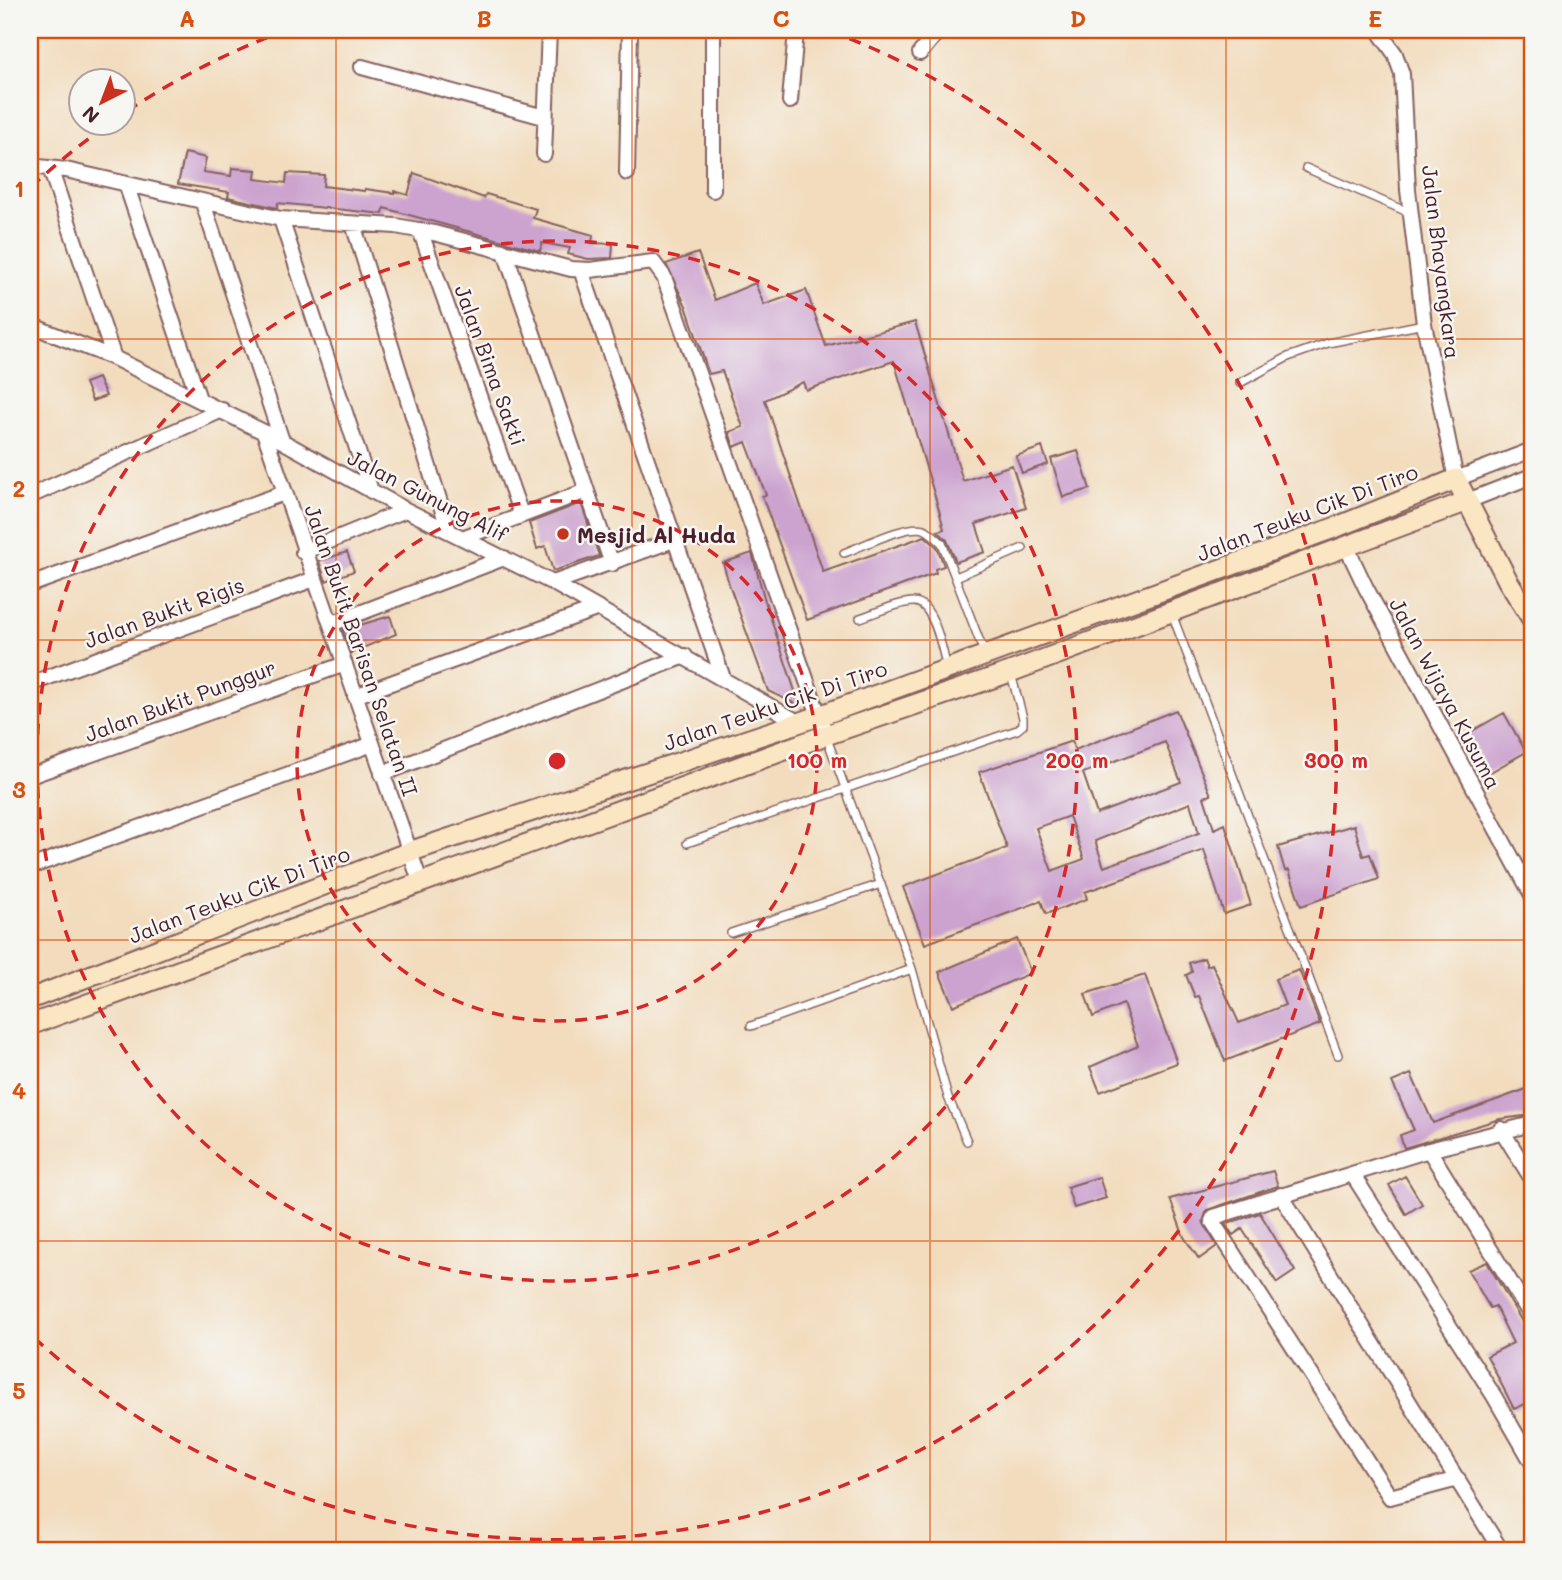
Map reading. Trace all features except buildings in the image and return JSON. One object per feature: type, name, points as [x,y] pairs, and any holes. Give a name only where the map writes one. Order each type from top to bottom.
[{"type":"street","points":[[544,154],[549,30]]},
{"type":"street","points":[[627,173],[630,30]]},
{"type":"street","points":[[713,30],[713,190]]},
{"type":"street","points":[[790,101],[796,30]]},
{"type":"street","points":[[920,53],[939,30]]},
{"type":"street","name":"Jalan Bhayangkara","points":[[1378,30],[1395,54],[1402,74],[1410,214],[1424,324],[1456,480],[1465,502],[1532,620]]},
{"type":"street","points":[[362,67],[544,117]]},
{"type":"street","points":[[30,166],[126,184],[281,219],[420,230],[581,270],[653,262],[664,277],[826,735]]},
{"type":"street","points":[[50,168],[114,358]]},
{"type":"street","points":[[126,184],[199,399]]},
{"type":"street","points":[[203,203],[282,441]]},
{"type":"street","points":[[281,219],[371,491]]},
{"type":"street","points":[[353,224],[449,531]]},
{"type":"street","name":"Jalan Bima Sakti","points":[[420,230],[521,514]]},
{"type":"street","points":[[505,252],[612,564]]},
{"type":"street","points":[[581,270],[723,678]]},
{"type":"street","name":"Jalan Gunung Alif","points":[[30,324],[114,358],[282,441],[405,510],[465,537],[553,583],[798,722]]},
{"type":"street","points":[[30,496],[222,410]]},
{"type":"street","name":"Jalan Bukit Barisan Selatan II","points":[[264,432],[303,552],[345,664],[370,745],[420,881]]},
{"type":"street","name":"Jalan Teuku Cik Di Tiro","points":[[30,999],[409,852],[819,716],[948,670],[1255,557],[1532,450]]},
{"type":"street","points":[[30,1025],[420,881],[1172,614],[1532,476]]},
{"type":"street","points":[[465,537],[586,491]]},
{"type":"street","points":[[30,585],[284,493]]},
{"type":"street","points":[[303,552],[405,510]]},
{"type":"street","points":[[553,583],[674,540]]},
{"type":"street","name":"Jalan Wijaya Kusuma","points":[[1346,546],[1366,588],[1532,895]]},
{"type":"street","points":[[1255,557],[1264,578]]},
{"type":"street","points":[[331,624],[505,558]]},
{"type":"street","name":"Jalan Bukit Rigis","points":[[30,684],[314,579]]},
{"type":"street","points":[[355,696],[596,608]]},
{"type":"street","points":[[382,774],[685,656]]},
{"type":"street","name":"Jalan Bukit Punggur","points":[[30,776],[345,664]]},
{"type":"street","points":[[30,867],[370,745]]},
{"type":"street","points":[[1458,1479],[1390,1497],[1213,1223],[1214,1217],[1429,1150],[1501,1129],[1532,1124]]},
{"type":"street","points":[[1501,1129],[1532,1179]]},
{"type":"street","points":[[1429,1150],[1532,1317]]},
{"type":"street","points":[[1353,1175],[1494,1396],[1532,1462]]},
{"type":"street","points":[[1281,1195],[1497,1544]]},
{"type":"lane","points":[[1306,168],[1410,214]]},
{"type":"lane","points":[[1240,383],[1288,357],[1328,344],[1424,324]]},
{"type":"lane","points":[[844,553],[908,529],[922,528],[942,543],[985,656]]},
{"type":"lane","points":[[956,577],[1023,548]]},
{"type":"lane","points":[[860,618],[913,601],[923,605],[930,613],[948,670]]},
{"type":"lane","points":[[1172,614],[1338,1055]]},
{"type":"lane","points":[[687,843],[1017,730],[1023,725],[1023,718],[1010,672]]},
{"type":"lane","points":[[826,735],[912,969],[948,1097],[967,1141]]},
{"type":"lane","points":[[732,933],[881,884]]},
{"type":"lane","points":[[751,1026],[912,969]]},
{"type":"place","name":"Mesjid Al Huda","points":[[563,534]]}]
